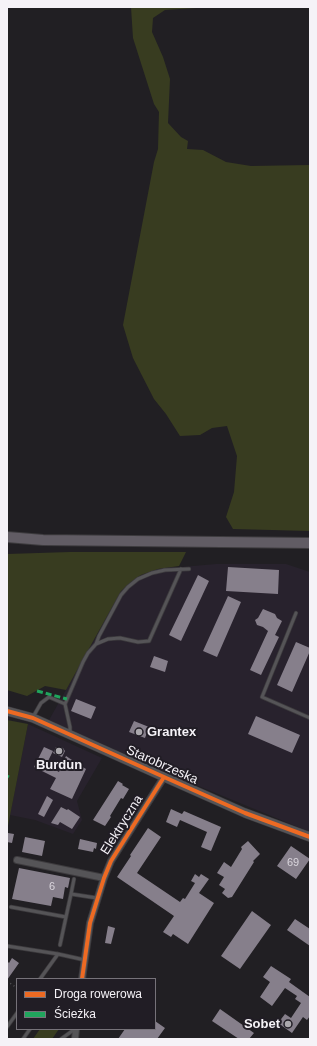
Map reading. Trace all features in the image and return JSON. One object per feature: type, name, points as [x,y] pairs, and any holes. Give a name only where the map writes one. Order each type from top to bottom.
[{"type":"main road","points":[[7,537],[43,540]]},
{"type":"main road","points":[[7,542],[43,540],[310,543]]},
{"type":"street","name":"Starobrzeska","points":[[7,711],[33,718],[245,813],[310,837]]},
{"type":"street","name":"Elektryczna","points":[[82,978],[90,923],[104,878],[111,861],[164,777]]},
{"type":"street","points":[[17,860],[104,878]]},
{"type":"lane","points":[[96,644],[108,639],[120,638],[138,642],[149,641],[181,569]]},
{"type":"lane","points":[[69,734],[70,727],[65,704],[83,662],[96,644],[121,595],[138,579],[152,573],[165,570],[189,569]]},
{"type":"lane","points":[[296,613],[262,697],[310,718]]},
{"type":"lane","points":[[33,718],[41,702],[49,697],[65,704]]},
{"type":"lane","points":[[60,945],[74,879]]},
{"type":"lane","points":[[71,894],[97,898]]},
{"type":"lane","points":[[11,907],[66,917]]},
{"type":"lane","points":[[7,946],[85,960]]},
{"type":"lane","points":[[41,978],[58,954]]},
{"type":"lane","points":[[7,1027],[16,1014]]},
{"type":"lane","points":[[23,1039],[29,1030]]},
{"type":"lane","points":[[61,1039],[74,1030]]},
{"type":"path","points":[[7,981],[16,987]]},
{"type":"shaded area","points":[[216,564],[286,564],[310,572],[310,832],[172,775],[49,720],[98,633],[119,592],[141,575],[158,569]]},
{"type":"shaded area","points":[[28,724],[102,758],[77,801],[82,820],[73,834],[35,820],[10,815]]},
{"type":"green space","points":[[131,7],[212,7],[165,10],[153,18],[152,32],[163,57],[170,79],[168,123],[181,137],[188,141],[187,149],[203,150],[226,162],[251,166],[310,165],[310,531],[233,529],[226,517],[234,492],[237,456],[227,426],[212,428],[200,435],[180,436],[154,399],[133,358],[123,325],[154,162],[158,149],[159,112],[154,104],[133,38]]},
{"type":"green space","points":[[70,552],[186,552],[179,566],[158,569],[141,575],[121,591],[66,690],[45,686],[27,696],[7,690],[7,554]]},
{"type":"green space","points":[[7,720],[28,724],[7,831]]},
{"type":"green space","points":[[39,1030],[58,1030],[52,1039],[33,1039]]},
{"type":"building","points":[[228,567],[279,570],[278,594],[226,591]]},
{"type":"building","points":[[198,575],[209,581],[181,641],[169,635]]},
{"type":"building","points":[[228,596],[241,602],[217,657],[203,651]]},
{"type":"building","points":[[263,609],[275,614],[277,618],[282,621],[275,635],[279,637],[261,675],[250,670],[268,631],[257,625],[255,620],[258,618]]},
{"type":"building","points":[[296,642],[310,648],[310,651],[292,692],[277,685]]},
{"type":"building","points":[[154,656],[168,661],[165,672],[150,667]]},
{"type":"building","points":[[76,699],[96,707],[91,719],[71,711]]},
{"type":"building","points":[[256,716],[300,735],[292,753],[248,734]]},
{"type":"building","points":[[134,721],[149,727],[145,738],[129,732]]},
{"type":"building","points":[[44,747],[53,751],[46,765],[59,772],[66,756],[86,769],[72,799],[50,789],[56,778],[34,767]]},
{"type":"building","name":"Burdun","points":[[56,747],[63,748],[65,751],[62,757],[53,753]]},
{"type":"building","points":[[118,781],[129,789],[123,799],[121,798],[105,826],[93,820]]},
{"type":"building","points":[[47,796],[53,800],[44,817],[38,814]]},
{"type":"building","points":[[61,807],[67,810],[68,809],[80,817],[72,829],[60,822],[58,825],[51,823]]},
{"type":"building","points":[[171,809],[182,814],[184,811],[221,827],[211,851],[201,847],[207,832],[180,820],[177,827],[166,822]]},
{"type":"building","points":[[148,828],[161,837],[137,873],[180,902],[183,898],[185,899],[195,883],[191,881],[195,874],[199,877],[201,874],[209,879],[199,893],[214,903],[188,944],[173,934],[171,937],[163,932],[174,916],[117,877]]},
{"type":"building","points":[[8,833],[14,834],[12,843],[7,842]]},
{"type":"building","points":[[25,837],[45,841],[42,856],[22,852]]},
{"type":"building","points":[[80,839],[97,843],[96,849],[94,848],[93,852],[78,849]]},
{"type":"building","points":[[248,841],[260,854],[253,861],[254,862],[232,897],[228,898],[222,893],[225,889],[219,885],[224,877],[217,873],[224,862],[231,867],[242,849],[241,847]]},
{"type":"building","points":[[291,846],[310,859],[296,879],[277,866]]},
{"type":"building","points":[[19,868],[70,878],[68,888],[65,887],[63,899],[53,897],[51,906],[12,899]]},
{"type":"building","points":[[252,911],[271,925],[240,969],[221,956]]},
{"type":"building","points":[[295,919],[310,929],[310,946],[287,930]]},
{"type":"building","points":[[108,926],[115,928],[111,944],[105,943]]},
{"type":"building","points":[[12,958],[19,963],[7,980],[7,961],[9,963]]},
{"type":"building","points":[[271,966],[291,979],[289,982],[310,997],[310,1016],[307,1020],[303,1017],[292,1033],[278,1023],[285,1014],[291,1018],[301,1003],[295,999],[297,996],[285,988],[272,1006],[260,997],[270,982],[263,977]]},
{"type":"building","points":[[220,1009],[254,1033],[249,1039],[239,1039],[212,1021]]},
{"type":"building","points":[[156,1022],[165,1028],[157,1039],[118,1039],[124,1030],[156,1030]]},
{"type":"marked path","points":[[37,691],[67,699]]},
{"type":"cycle path","points":[[7,711],[33,718],[245,813],[310,837]]},
{"type":"cycle path","points":[[82,978],[90,923],[104,878],[111,861],[164,777]]},
{"type":"place","name":"Grantex","points":[[139,732]]},
{"type":"place","name":"Burdun","points":[[59,751]]},
{"type":"place","name":"Sobet","points":[[288,1024]]}]
